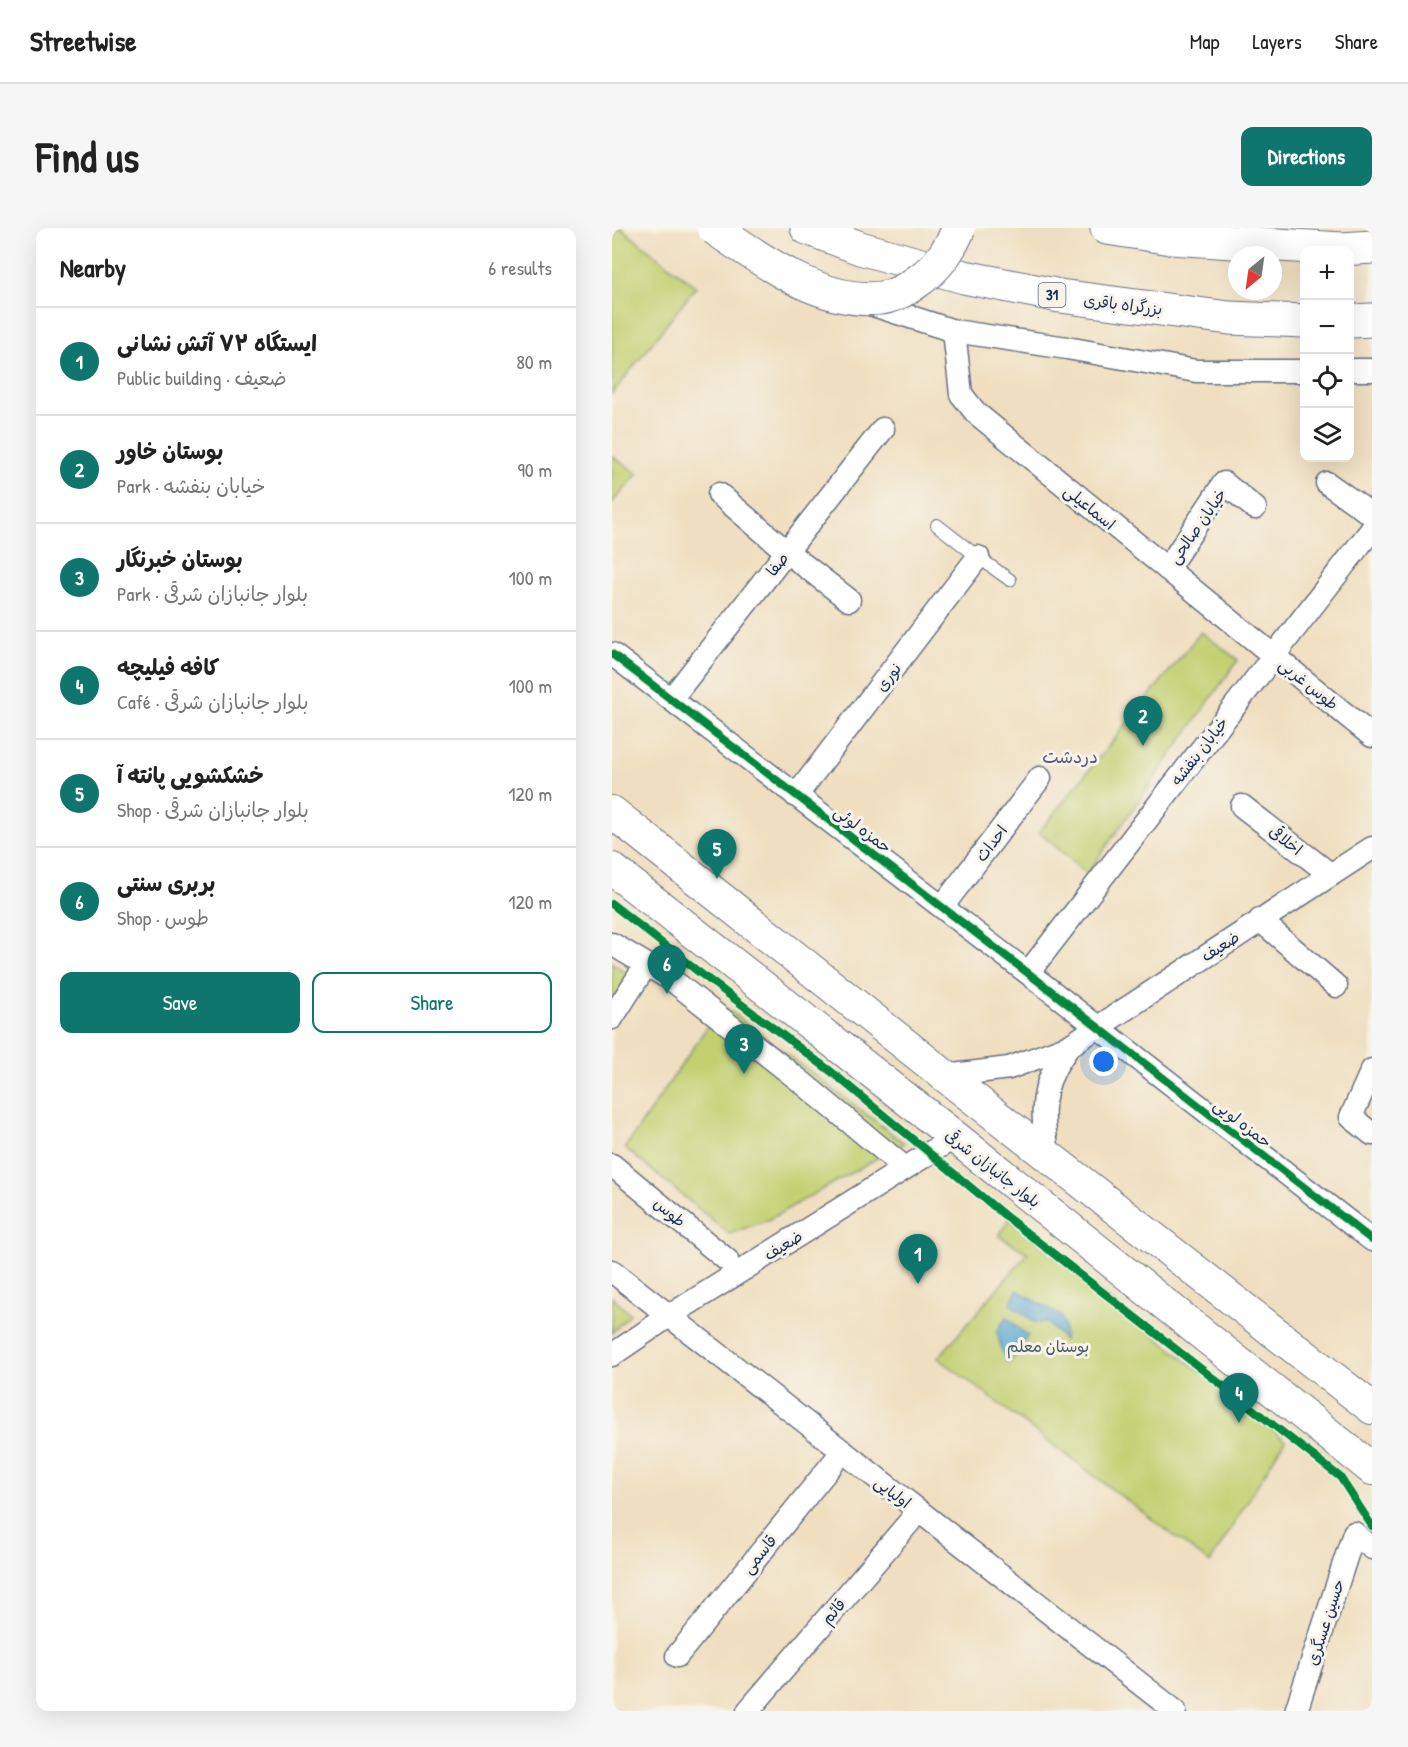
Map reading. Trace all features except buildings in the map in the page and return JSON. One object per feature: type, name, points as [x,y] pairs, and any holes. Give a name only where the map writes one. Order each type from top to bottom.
[{"type":"highway","points":[[714,228],[792,276],[843,297],[864,299],[883,298],[906,290],[925,276],[943,258],[954,242],[959,228]]},
{"type":"highway","name":"بزرگراه باقری","points":[[807,228],[860,248],[964,277],[1060,296],[1229,318],[1300,321]]},
{"type":"highway","points":[[1107,228],[1171,238],[1342,249],[1372,247]]},
{"type":"highway","points":[[1354,321],[1372,320]]},
{"type":"main road","points":[[612,812],[945,1076],[1372,1408]]},
{"type":"main road","name":"بلوار جانبازان شرقی","points":[[612,869],[955,1137],[1372,1470]]},
{"type":"street","points":[[796,279],[954,331],[1196,371],[1300,371]]},
{"type":"street","name":"اسماعیلی","points":[[954,331],[961,394],[976,413],[1273,655]]},
{"type":"street","points":[[1354,370],[1372,370]]},
{"type":"street","name":"صفا","points":[[670,699],[883,429]]},
{"type":"street","name":"خیابان صالحی","points":[[1167,569],[1224,483],[1255,508]]},
{"type":"street","points":[[1327,483],[1372,515]]},
{"type":"street","points":[[719,494],[787,552],[849,600]]},
{"type":"street","name":"خیابان بنفشه","points":[[1028,973],[1372,529]]},
{"type":"street","name":"نوری","points":[[796,796],[978,557]]},
{"type":"street","name":"حمزه لوئی","points":[[612,654],[1097,1027]]},
{"type":"street","name":"طوس غربی","points":[[1273,655],[1372,736]]},
{"type":"street","name":"احداث","points":[[942,907],[1040,778]]},
{"type":"street","name":"اخلاقی","points":[[1242,806],[1331,875]]},
{"type":"street","name":"ضعیف","points":[[1069,1046],[1372,848]]},
{"type":"street","points":[[1260,920],[1336,986]]},
{"type":"street","points":[[612,944],[672,980],[804,1084],[905,1168]]},
{"type":"street","points":[[612,1017],[646,965]]},
{"type":"street","name":"حمزه لویی","points":[[1097,1027],[1372,1240]]},
{"type":"street","points":[[945,1076],[1009,1068],[1069,1046]]},
{"type":"street","points":[[1049,1156],[1043,1128],[1044,1099],[1053,1070],[1069,1046]]},
{"type":"street","points":[[1372,1070],[1351,1117],[1372,1134]]},
{"type":"street","name":"ضعیف","points":[[612,1355],[669,1316],[955,1137]]},
{"type":"street","name":"طوس","points":[[612,1165],[727,1260]]},
{"type":"street","name":"اولیایی","points":[[612,1271],[1175,1711]]},
{"type":"street","name":"قاسمی","points":[[677,1656],[842,1452]]},
{"type":"street","name":"قائم","points":[[748,1711],[918,1512]]},
{"type":"street","name":"حسین عسگری","points":[[1296,1711],[1354,1533],[1372,1548]]},
{"type":"lane","points":[[937,525],[1010,580]]},
{"type":"green space","points":[[618,228],[621,228],[696,287],[612,394],[612,235]]},
{"type":"green space","points":[[612,456],[638,474],[612,503]]},
{"type":"green space","points":[[1201,632],[1238,660],[1087,874],[1039,832]]},
{"type":"green space","points":[[612,962],[630,977],[612,1002]]},
{"type":"green space","points":[[722,1005],[904,1143],[768,1220],[729,1234],[625,1148]]},
{"type":"green space","name":"بوستان معلم","points":[[1009,1219],[1285,1440],[1210,1563],[938,1358],[1028,1253],[999,1236]]},
{"type":"green space","points":[[612,1297],[630,1314],[612,1333]]},
{"type":"water","points":[[1017,1290],[1061,1316],[1064,1325],[1064,1340],[1047,1322],[1035,1323],[1010,1304]]},
{"type":"water","points":[[1006,1317],[1028,1336],[1018,1348],[1020,1351],[1008,1363],[1002,1352],[997,1332]]},
{"type":"cycle path","points":[[612,654],[1372,1240]]},
{"type":"cycle path","points":[[612,904],[833,1073],[1009,1219],[1340,1477],[1372,1526]]},
{"type":"place","name":"بوستان خاور","points":[[1143,746]]},
{"type":"place","name":"خشکشویی پانته آ","points":[[717,879]]},
{"type":"place","name":"بربری سنتی","points":[[667,994]]},
{"type":"place","name":"بوستان خبرنگار","points":[[744,1074]]},
{"type":"place","name":"ایستگاه ۷۲ آتش نشانی","points":[[918,1284]]},
{"type":"place","name":"کافه فیلیچه","points":[[1239,1423]]},
{"type":"district","name":"دردشت","points":[[1070,757]]}]
